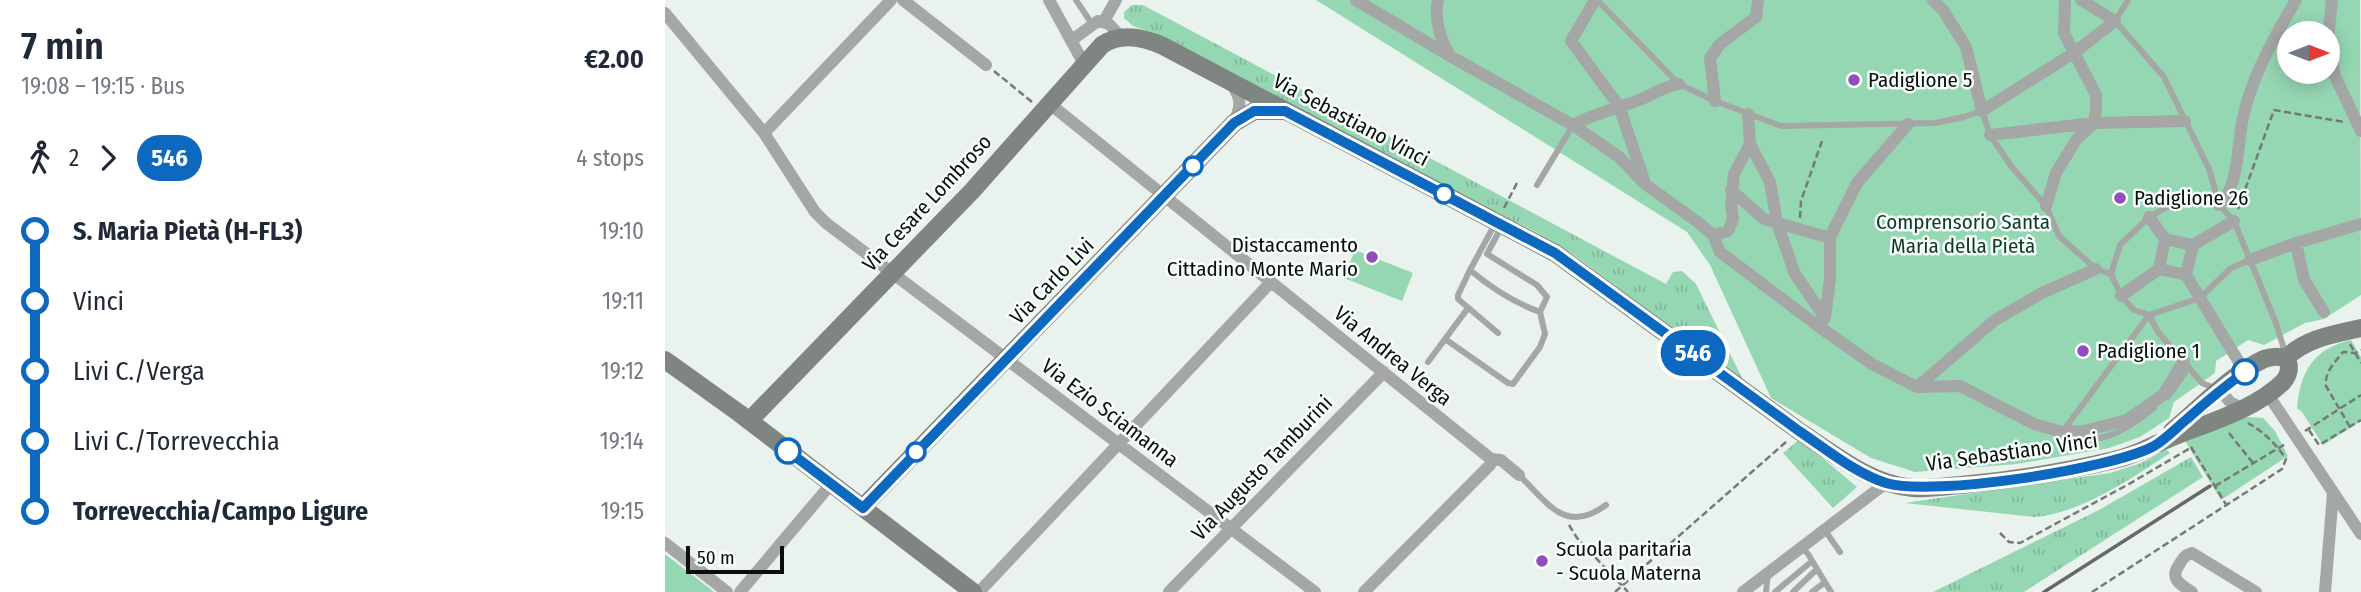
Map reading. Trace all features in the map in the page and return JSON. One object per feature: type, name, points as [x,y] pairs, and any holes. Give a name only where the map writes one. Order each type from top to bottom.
[{"type":"street","points":[[764,134],[891,0]]},
{"type":"street","points":[[903,0],[986,65]]},
{"type":"street","points":[[1049,0],[1084,64],[1105,43],[1121,37]]},
{"type":"street","points":[[1072,40],[1098,23],[1115,0]]},
{"type":"street","points":[[1356,0],[1573,125],[1619,157],[1645,184],[1713,235],[1720,252],[1822,322],[1872,364],[1917,387],[1960,386],[2034,424],[2062,432],[2084,431],[2127,420],[2163,395],[2187,364]]},
{"type":"street","points":[[1438,0],[1436,8],[1442,41],[1450,56]]},
{"type":"street","points":[[1596,0],[1571,41],[1619,106],[1645,184]]},
{"type":"street","points":[[1715,101],[1710,58],[1720,44],[1756,18],[1758,0]]},
{"type":"street","points":[[1933,0],[1943,10],[1966,47],[1982,111],[2075,52],[2115,21],[2081,0]]},
{"type":"street","points":[[2046,206],[2056,173],[2076,140],[2094,123],[2096,95],[2064,33],[2065,0]]},
{"type":"street","points":[[2219,205],[2227,199],[2244,113],[2264,55],[2296,0]]},
{"type":"street","points":[[2332,0],[2328,40],[2335,76],[2359,127]]},
{"type":"street","name":"Via Ezio Sciamanna","points":[[665,13],[764,134],[819,217],[832,229],[1315,592]]},
{"type":"street","points":[[1098,23],[1121,37]]},
{"type":"street","name":"Via Sebastiano Vinci","points":[[1121,37],[1136,37],[1157,43],[1555,253],[1799,431],[1841,459],[1886,483],[1923,488],[2029,476],[2135,455],[2159,442],[2241,416],[2283,382],[2290,366],[2286,358]]},
{"type":"street","name":"Via Cesare Lombroso","points":[[749,421],[972,191],[1084,64]]},
{"type":"street","name":"Via Sebastiano Vinci","points":[[1228,80],[1240,97],[1240,110],[1234,123]]},
{"type":"street","points":[[1573,125],[1661,88],[1679,84]]},
{"type":"street","name":"Via Andrea Verga","points":[[1046,108],[1164,197],[1491,459],[1501,460],[1519,475]]},
{"type":"street","name":"Via Carlo Livi","points":[[863,508],[1234,123],[1254,111],[1285,111]]},
{"type":"street","points":[[1748,114],[1750,144],[1770,182],[1777,223],[1795,274],[1822,322]]},
{"type":"street","points":[[1990,135],[2094,123],[2185,121]]},
{"type":"street","points":[[1822,322],[1830,279],[1830,238],[1857,183],[1908,124]]},
{"type":"street","points":[[1713,235],[1728,231],[1733,219],[1731,190],[1734,174],[1750,144]]},
{"type":"street","points":[[1731,190],[1764,219],[1830,238]]},
{"type":"street","points":[[2149,217],[2165,239],[2193,245],[2234,220]]},
{"type":"street","points":[[2250,260],[2361,224]]},
{"type":"street","points":[[2121,296],[2159,269],[2165,239]]},
{"type":"street","points":[[2296,243],[2304,280],[2324,313]]},
{"type":"street","points":[[2193,245],[2186,275],[2245,372]]},
{"type":"street","points":[[1917,387],[1996,320],[2042,293],[2097,269]]},
{"type":"street","points":[[2159,269],[2186,275]]},
{"type":"street","points":[[665,360],[971,591],[1119,444],[1270,283]]},
{"type":"street","name":"Via Sebastiano Vinci","points":[[2159,442],[2220,390],[2266,358],[2286,358],[2306,344],[2352,330]]},
{"type":"street","name":"Via Augusto Tamburini","points":[[1170,592],[1384,372]]},
{"type":"street","points":[[2220,390],[2241,416]]},
{"type":"street","points":[[2267,393],[2359,530]]},
{"type":"street","points":[[1364,592],[1490,465],[1491,459]]},
{"type":"street","points":[[1743,592],[1886,483]]},
{"type":"street","points":[[740,592],[831,484]]},
{"type":"street","points":[[2325,592],[2333,492]]},
{"type":"street","points":[[2331,532],[2341,526],[2359,530]]},
{"type":"street","points":[[665,543],[727,592]]},
{"type":"street","points":[[2192,592],[2178,583],[2175,576],[2186,555],[2192,553],[2256,592]]},
{"type":"lane","points":[[1076,0],[1098,23]]},
{"type":"lane","points":[[1596,0],[1679,84],[1781,126],[1935,123],[1982,111],[1990,135],[2011,166],[2046,206],[2059,236],[2097,269],[2111,274]]},
{"type":"lane","points":[[2128,0],[2115,21],[2164,77],[2209,169],[2219,205]]},
{"type":"lane","points":[[1537,185],[1573,125]]},
{"type":"lane","points":[[2220,390],[2202,383],[2158,332],[2149,315],[2133,310],[2121,296],[2111,274],[2120,245],[2149,217],[2184,198],[2205,197],[2219,205],[2234,220],[2276,323],[2286,358]]},
{"type":"lane","points":[[1499,224],[1470,270],[1458,295],[1458,299],[1499,332]]},
{"type":"lane","points":[[1445,339],[1513,384],[1540,347],[1545,334],[1541,313],[1547,298],[1537,285],[1487,254],[1499,224]]},
{"type":"lane","points":[[2062,432],[2149,315],[2200,298],[2231,268],[2250,260]]},
{"type":"lane","points":[[1470,270],[1526,307],[1541,313]]},
{"type":"lane","points":[[1428,362],[1468,308]]},
{"type":"lane","points":[[1519,475],[1564,516],[1591,515],[1606,505]]},
{"type":"lane","points":[[1824,529],[1840,552]]},
{"type":"lane","points":[[1801,547],[1830,592]]},
{"type":"lane","points":[[1775,592],[1811,562]]},
{"type":"lane","points":[[1793,592],[1816,570]]},
{"type":"lane","points":[[1766,592],[1768,573]]},
{"type":"lane","points":[[1812,592],[1824,583]]},
{"type":"path","points":[[986,65],[1046,108]]},
{"type":"path","points":[[2234,220],[2274,110],[2359,127]]},
{"type":"path","points":[[1798,227],[1801,201],[1822,141]]},
{"type":"path","points":[[1509,200],[1517,183]]},
{"type":"path","points":[[2352,330],[2361,363]]},
{"type":"path","points":[[2350,427],[2326,386],[2325,379],[2343,352],[2358,351]]},
{"type":"path","points":[[2361,395],[2308,429],[2319,445],[2361,420]]},
{"type":"path","points":[[2092,592],[2282,469],[2286,459],[2278,448],[2241,416]]},
{"type":"path","points":[[2225,427],[2252,463]]},
{"type":"path","points":[[1615,592],[1799,431]]},
{"type":"path","points":[[2215,486],[2290,441]]},
{"type":"path","points":[[2000,533],[2009,542],[2020,543],[2129,484],[2190,447],[2227,506]]},
{"type":"path","points":[[1564,516],[1577,538],[1628,592]]},
{"type":"green space","name":"Comprensorio Santa Maria della Pietà","points":[[1316,0],[2360,0],[2361,295],[2324,319],[2305,323],[2264,345],[2248,340],[2216,361],[2215,373],[2174,402],[2169,418],[2140,437],[2109,448],[2017,464],[1915,472],[1871,458],[1771,398],[1710,265],[1687,232]]},
{"type":"green space","points":[[1132,5],[1143,5],[1666,284],[1673,272],[1682,271],[1696,284],[1744,382],[1574,255],[1536,232],[1343,131],[1153,33],[1133,26],[1124,18],[1124,12]]},
{"type":"green space","points":[[1355,250],[1413,273],[1402,301],[1344,278]]},
{"type":"green space","points":[[2351,340],[2361,357],[2361,421],[2323,445],[2297,408],[2301,383],[2318,356],[2327,349]]},
{"type":"green space","points":[[2263,418],[2275,431],[2288,456],[2221,500],[2182,436],[2231,419]]},
{"type":"green space","points":[[1800,439],[1857,487],[1833,508],[1783,453]]},
{"type":"green space","points":[[2166,449],[2170,453],[2105,493],[2051,514],[2034,517],[1905,503],[2110,473],[2141,463]]},
{"type":"green space","points":[[2191,457],[2203,477],[2024,592],[1933,592],[2099,510]]},
{"type":"green space","points":[[665,554],[709,588],[714,592],[665,592]]},
{"type":"railway","points":[[2044,592],[2210,486]]},
{"type":"bus line","name":"546","points":[[788,451],[863,508],[1234,123],[1254,111],[1285,111],[1555,253],[1799,431],[1841,459],[1886,483],[1923,488],[1977,483],[2029,476],[2135,455],[2159,442],[2245,372]]},
{"type":"place","name":"Padiglione 5","points":[[1854,80]]},
{"type":"place","name":"Padiglione 26","points":[[2120,198]]},
{"type":"place","name":"Distaccamento Cittadino Monte Mario","points":[[1372,257]]},
{"type":"place","name":"Padiglione 1","points":[[2083,351]]},
{"type":"place","name":"Scuola paritaria - Scuola Materna","points":[[1542,561]]}]
